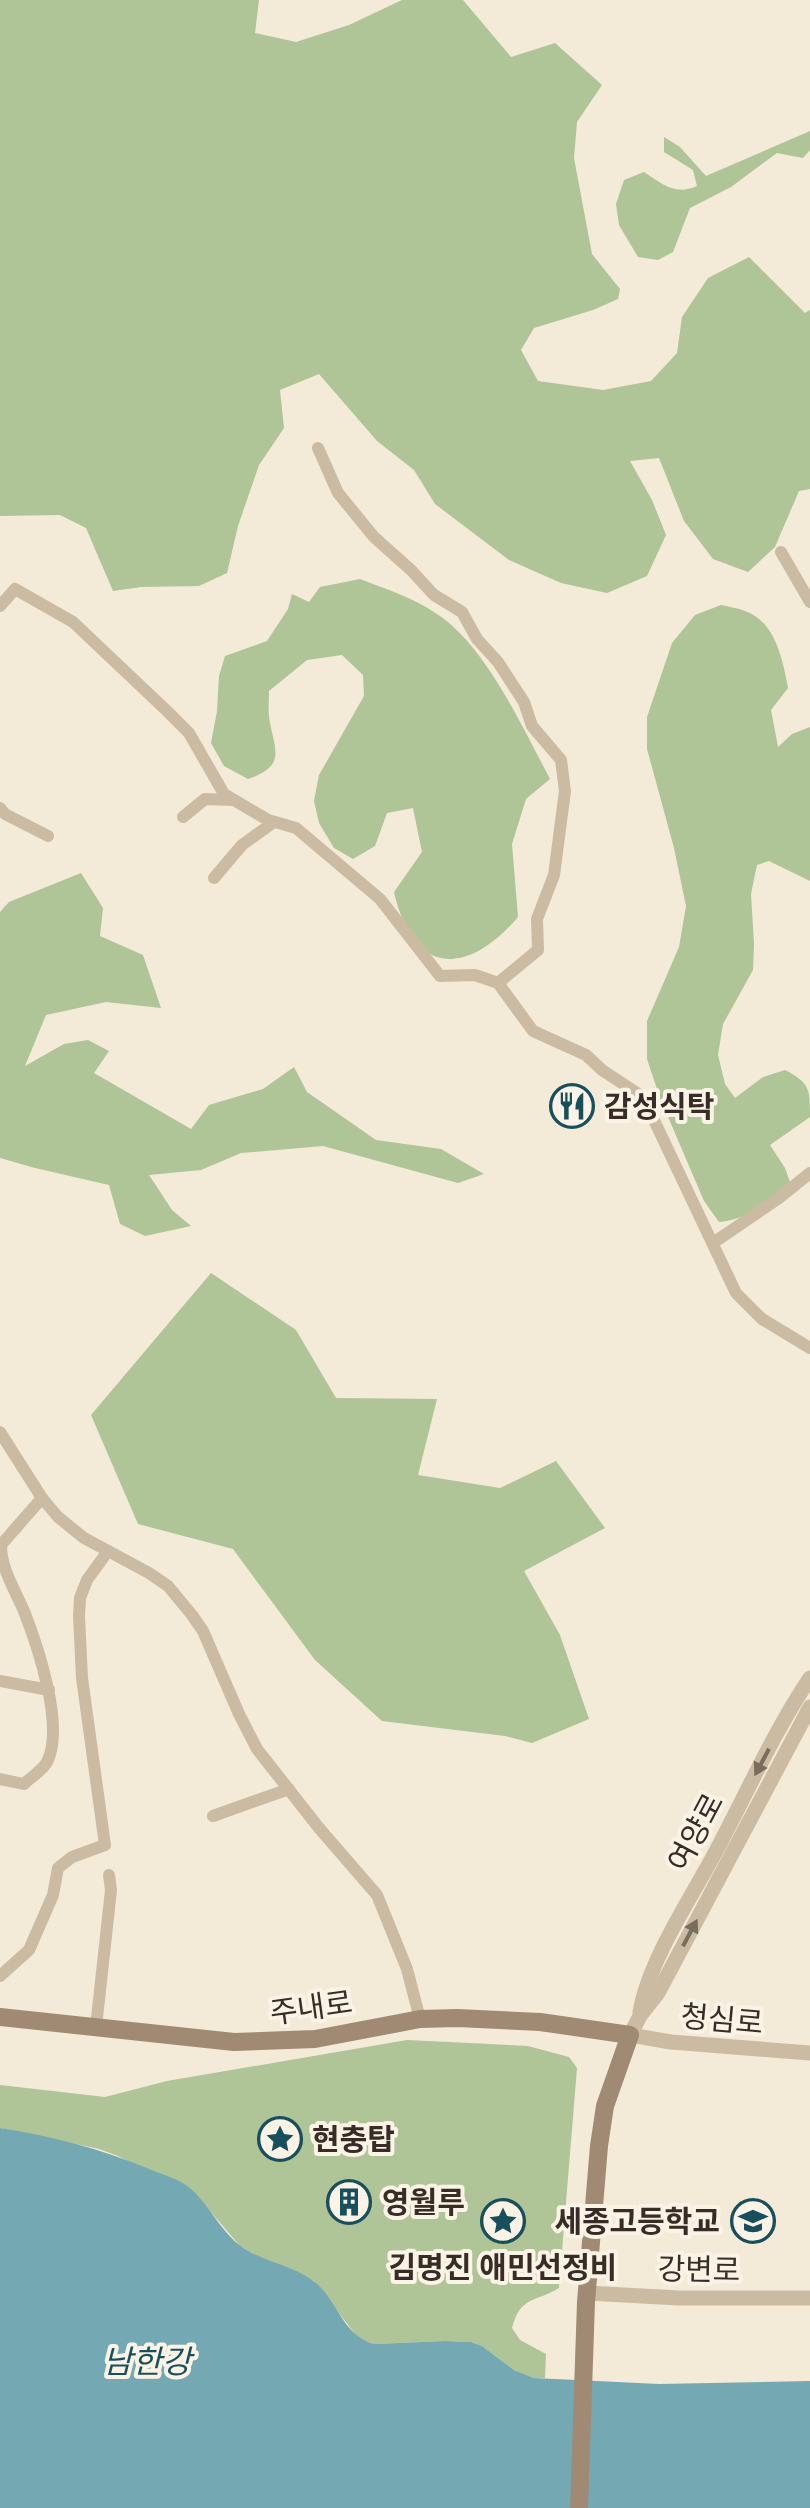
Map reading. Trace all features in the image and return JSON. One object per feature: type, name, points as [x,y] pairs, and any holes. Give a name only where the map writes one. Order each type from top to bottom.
[{"type":"main road","name":"주내로","points":[[0,2017],[234,2042],[315,2038],[420,2019],[540,2022],[630,2035]]},
{"type":"main road","name":"여양로","points":[[578,2508],[587,2298],[605,2106],[630,2035]]},
{"type":"street","points":[[318,448],[338,493],[374,538],[412,570],[434,596],[462,612],[524,702],[532,726],[561,760],[565,790],[554,875],[537,919],[538,950],[498,983]]},
{"type":"street","points":[[781,552],[810,602]]},
{"type":"street","points":[[0,606],[15,589],[74,622],[189,733],[224,794],[274,822],[296,828],[380,899],[440,976],[474,975],[498,983],[533,1031],[586,1055],[643,1097],[736,1293],[762,1319],[810,1348]]},
{"type":"street","points":[[183,817],[205,799],[235,800]]},
{"type":"street","points":[[2,812],[48,836]]},
{"type":"street","points":[[214,878],[242,844],[274,822]]},
{"type":"street","points":[[712,1243],[810,1173]]},
{"type":"street","points":[[0,1432],[58,1517],[84,1538],[150,1572],[179,1597],[202,1632],[257,1748],[377,1896],[407,1969],[420,2019]]},
{"type":"street","points":[[0,1779],[24,1784],[46,1765],[53,1740],[49,1690],[1,1558],[2,1545],[42,1498]]},
{"type":"street","points":[[0,1976],[29,1950],[53,1895],[58,1868],[72,1857],[104,1845],[82,1678],[80,1598],[87,1580],[108,1551]]},
{"type":"street","name":"여양로","points":[[640,2016],[644,1988],[661,1954],[810,1678]]},
{"type":"street","points":[[0,1681],[49,1690]]},
{"type":"street","name":"여양로","points":[[630,2035],[658,1994],[810,1707]]},
{"type":"street","points":[[214,1816],[289,1790]]},
{"type":"street","points":[[96,2027],[111,1890],[109,1876]]},
{"type":"street","name":"청심로","points":[[630,2035],[810,2053]]},
{"type":"street","name":"강변로","points":[[587,2298],[810,2298]]},
{"type":"green space","points":[[0,0],[259,0],[255,33],[296,42],[349,25],[402,0],[463,0],[511,57],[555,43],[602,85],[577,122],[574,158],[592,254],[620,289],[618,299],[534,328],[521,350],[538,381],[603,390],[651,381],[677,353],[682,317],[708,278],[749,257],[805,313],[810,310],[810,489],[799,491],[775,547],[748,572],[713,559],[684,521],[659,458],[630,461],[666,535],[647,576],[607,593],[561,583],[509,560],[435,504],[414,470],[377,441],[319,374],[280,390],[284,428],[259,465],[227,573],[199,586],[113,591],[86,528],[60,515],[0,516]]},
{"type":"green space","points":[[810,131],[810,150],[803,158],[777,153],[731,187],[690,208],[673,252],[658,260],[638,257],[619,225],[616,204],[624,180],[644,172],[676,189],[697,186],[693,170],[664,152],[664,137],[680,147],[706,176]]},
{"type":"green space","points":[[360,579],[419,603],[455,628],[487,666],[550,779],[526,799],[512,844],[518,917],[499,937],[461,958],[444,958],[428,952],[414,940],[394,892],[422,852],[413,808],[387,813],[375,846],[353,859],[334,848],[319,823],[314,801],[319,775],[364,696],[363,675],[342,655],[307,660],[269,691],[275,755],[274,762],[261,774],[248,779],[224,766],[211,743],[225,656],[267,641],[288,609],[292,594],[309,602],[320,587]]},
{"type":"green space","points":[[721,605],[755,616],[776,643],[788,688],[771,710],[778,747],[792,734],[810,727],[810,881],[769,861],[757,865],[751,894],[753,970],[723,1024],[718,1055],[725,1084],[735,1098],[763,1077],[785,1070],[807,1088],[810,1117],[770,1145],[790,1182],[749,1213],[719,1222],[704,1201],[647,1059],[647,1021],[679,947],[686,906],[647,749],[647,717],[672,643],[695,615]]},
{"type":"green space","points":[[81,873],[103,908],[100,936],[143,955],[161,1008],[106,1002],[46,1015],[25,1066],[64,1044],[88,1040],[109,1051],[94,1073],[191,1129],[209,1105],[263,1089],[294,1067],[307,1092],[376,1140],[441,1149],[484,1174],[458,1183],[323,1146],[241,1153],[201,1170],[149,1175],[172,1210],[191,1226],[145,1236],[120,1224],[109,1185],[0,1158],[0,912],[9,902]]},
{"type":"green space","points":[[211,1273],[296,1330],[336,1398],[437,1399],[418,1475],[500,1488],[556,1461],[605,1528],[524,1571],[560,1635],[589,1719],[532,1743],[505,1736],[382,1721],[315,1660],[233,1549],[138,1524],[91,1415]]},
{"type":"green space","points":[[407,2040],[528,2046],[569,2057],[577,2068],[559,2288],[524,2305],[512,2328],[520,2340],[546,2354],[545,2378],[514,2370],[471,2342],[375,2344],[359,2339],[314,2281],[240,2246],[198,2197],[99,2149],[0,2128],[0,2085],[105,2097],[167,2081]]},
{"type":"water","name":"남한강","points":[[0,2128],[94,2149],[182,2182],[235,2241],[250,2252],[312,2280],[354,2333],[375,2344],[471,2342],[534,2378],[659,2384],[810,2381],[810,2508],[0,2508]]},
{"type":"place","name":"감성식탁","points":[[572,1106]]},
{"type":"place","name":"현충탑","points":[[280,2139]]},
{"type":"place","name":"영월루","points":[[349,2202]]},
{"type":"place","name":"김명진 애민선정비","points":[[503,2221]]},
{"type":"place","name":"세종고등학교","points":[[753,2221]]}]
